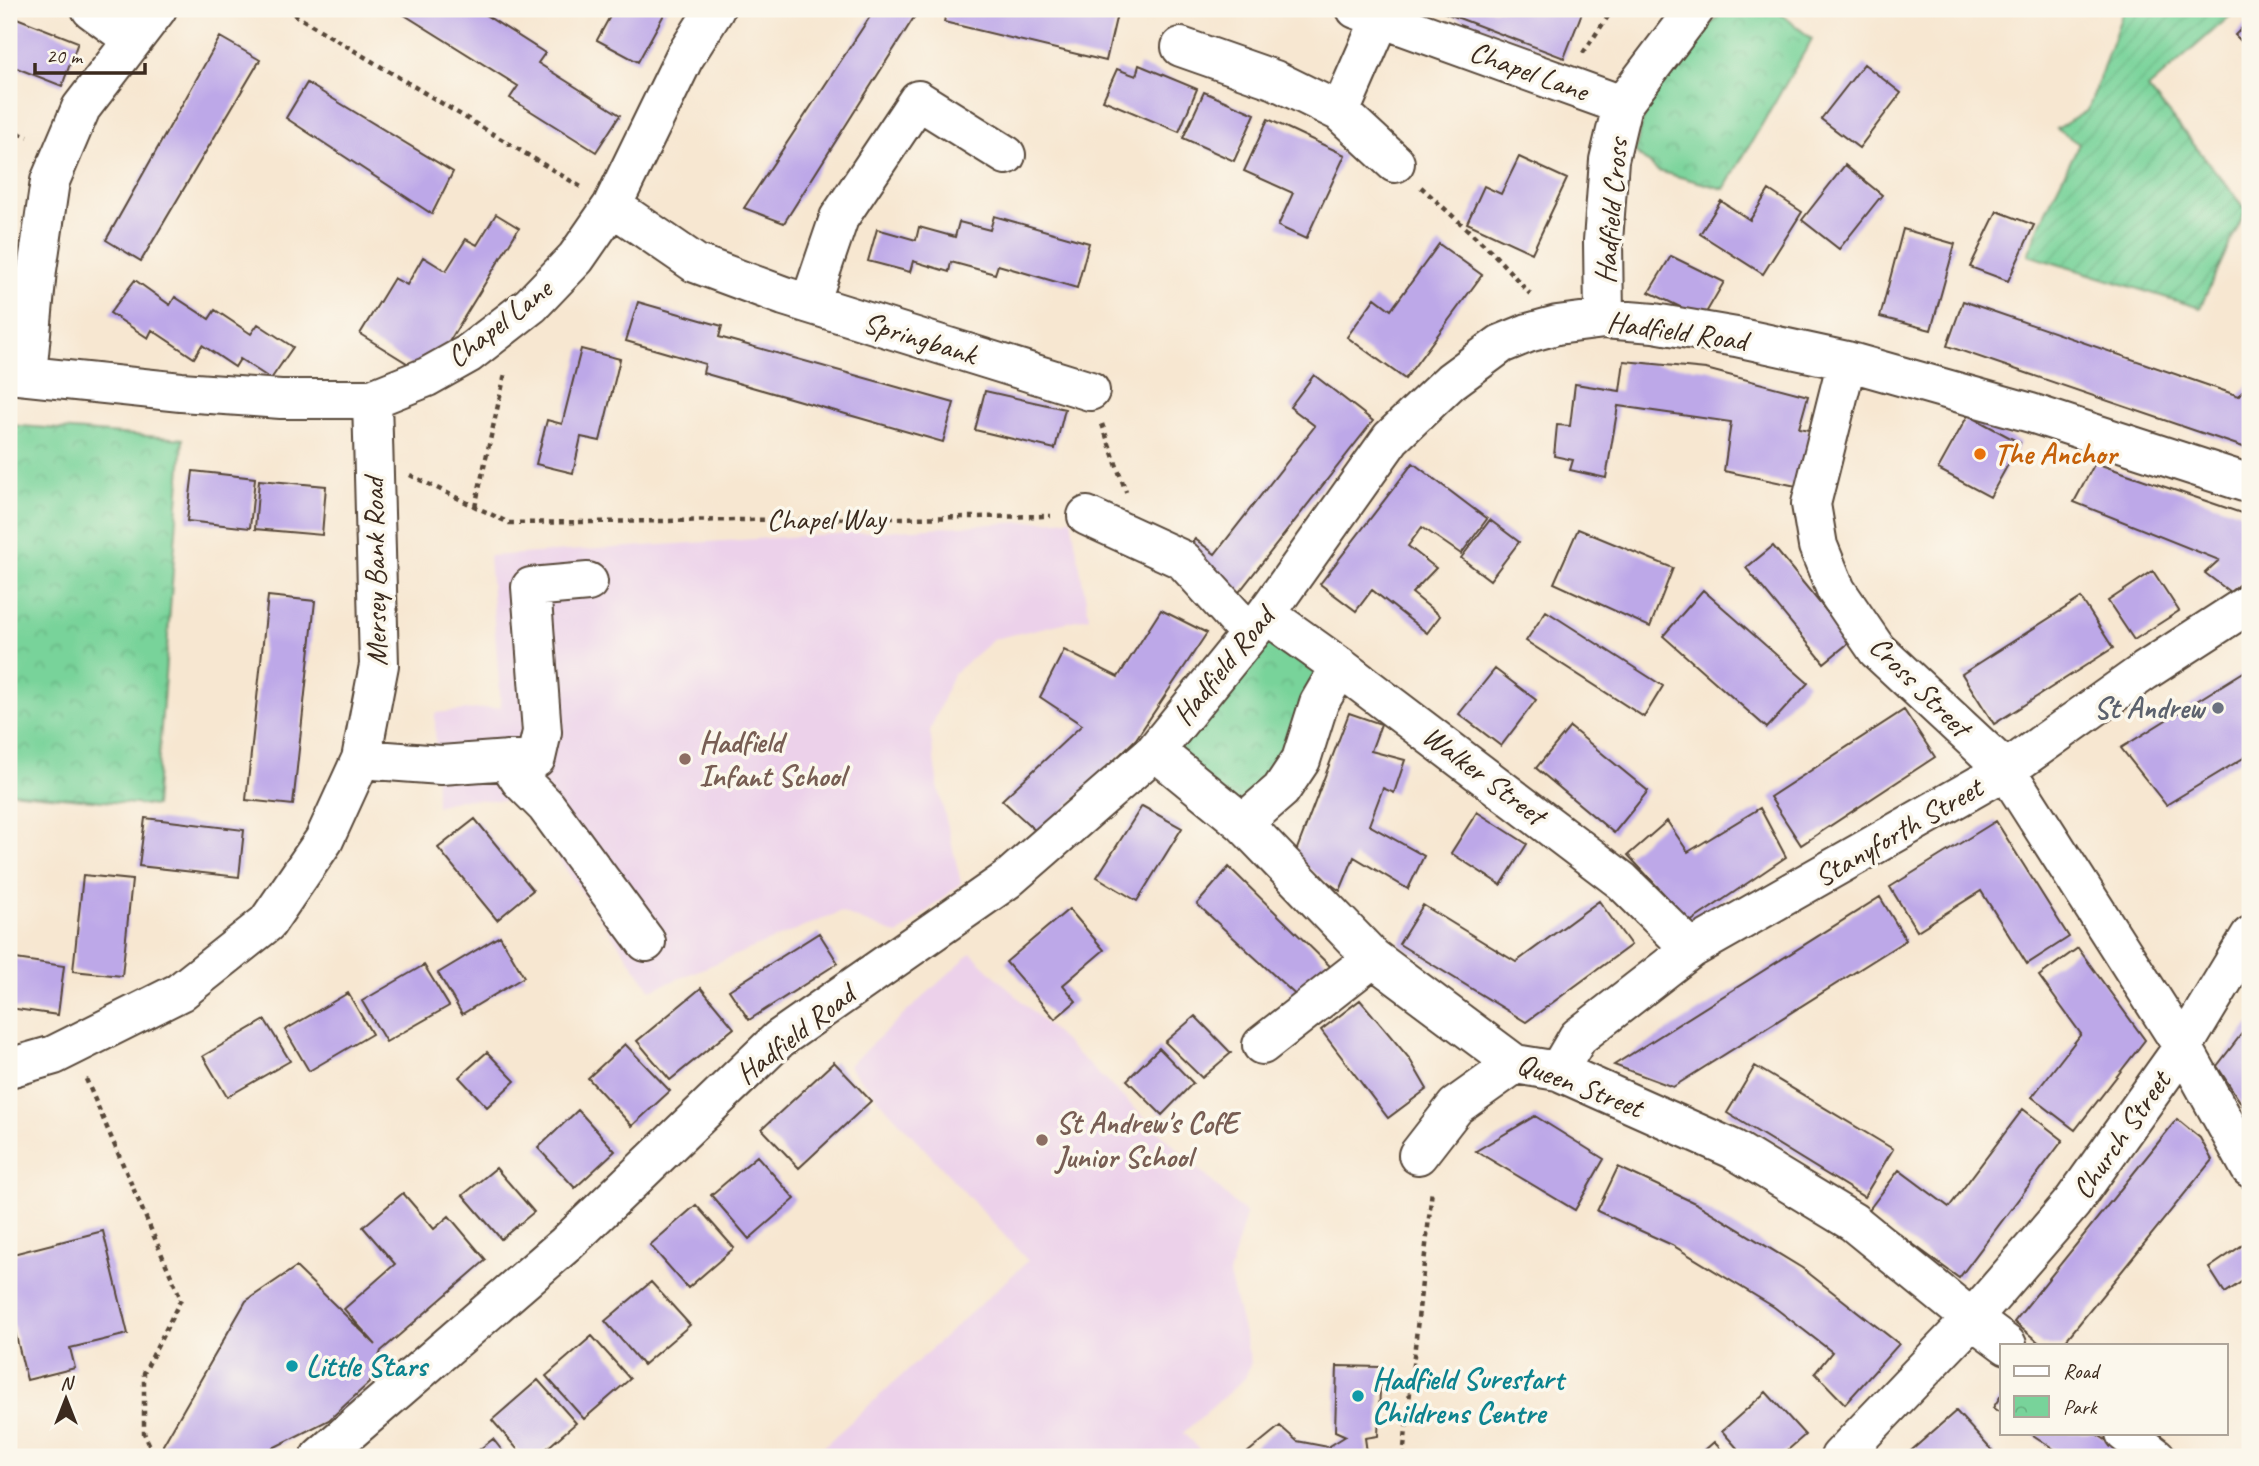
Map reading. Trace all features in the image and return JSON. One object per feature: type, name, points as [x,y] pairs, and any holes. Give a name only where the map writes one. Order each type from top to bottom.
[{"type":"street","points":[[91,9],[134,40]]},
{"type":"street","points":[[18,375],[50,181],[81,108],[157,9]]},
{"type":"street","name":"Chapel Lane","points":[[18,375],[281,399],[372,399],[427,377],[468,354],[531,305],[576,258],[612,206],[684,58],[715,9]]},
{"type":"street","points":[[1622,105],[1695,9]]},
{"type":"street","points":[[1340,112],[1369,13]]},
{"type":"street","name":"Chapel Lane","points":[[1369,13],[1622,105]]},
{"type":"street","points":[[1181,47],[1275,80],[1340,112],[1395,163]]},
{"type":"street","points":[[810,303],[839,218],[918,100],[1006,155]]},
{"type":"street","name":"Hadfield Cross","points":[[1604,319],[1603,241],[1609,160],[1622,105]]},
{"type":"street","name":"Springbank","points":[[612,206],[695,263],[810,303],[1090,391]]},
{"type":"street","name":"Hadfield Road","points":[[320,1457],[566,1244],[779,1039],[1007,880],[1155,751],[1258,624],[1391,438],[1451,381],[1501,344],[1557,325],[1604,319],[1654,323],[1736,337],[1847,361],[2031,413],[2250,484]]},
{"type":"street","name":"Cross Street","points":[[1847,361],[1811,504],[1818,546],[1836,590],[1877,650],[2006,770],[2183,1047],[2250,1168]]},
{"type":"street","name":"Mersey Bank Road","points":[[9,1068],[54,1055],[180,992],[267,923],[324,840],[360,759],[379,665],[372,399]]},
{"type":"street","points":[[1087,516],[1183,560],[1258,624]]},
{"type":"street","points":[[360,759],[441,765],[536,758],[542,732],[531,587],[588,582]]},
{"type":"street","name":"Stanyforth Street","points":[[1558,1071],[1578,1038],[1691,949],[2006,770],[2145,671],[2250,603]]},
{"type":"street","name":"Walker Street","points":[[1258,624],[1340,667],[1622,881],[1691,949]]},
{"type":"street","points":[[1243,823],[1281,790],[1301,760],[1319,703],[1340,667]]},
{"type":"street","name":"Queen Street","points":[[1155,751],[1243,823],[1373,958],[1515,1064],[1558,1071],[1744,1155],[1853,1222],[1972,1320],[2006,1344]]},
{"type":"street","points":[[507,760],[520,780],[546,806],[646,942]]},
{"type":"street","name":"Church Street","points":[[1840,1457],[1972,1320],[2072,1203],[2183,1047],[2250,936]]},
{"type":"street","points":[[1262,1045],[1373,958]]},
{"type":"street","points":[[1428,1142],[1456,1106],[1515,1064]]},
{"type":"street","points":[[2126,1434],[2155,1457]]},
{"type":"path","points":[[285,9],[612,206]]},
{"type":"path","points":[[1562,83],[1613,9]]},
{"type":"path","points":[[1395,163],[1491,251],[1557,325]]},
{"type":"path","points":[[475,507],[518,314]]},
{"type":"path","points":[[1090,391],[1144,542]]},
{"type":"path","name":"Chapel Way","points":[[374,457],[509,523],[1087,516]]},
{"type":"path","points":[[72,1046],[181,1299],[144,1373],[144,1433],[155,1457]]},
{"type":"path","points":[[1403,1457],[1428,1142]]},
{"type":"shaded area","name":"Hadfield Infant School","points":[[1071,519],[1089,617],[994,639],[953,674],[930,731],[938,786],[961,883],[898,935],[840,912],[651,990],[518,801],[459,799],[436,806],[435,713],[501,707],[489,556]]},
{"type":"shaded area","name":"St Andrew's CofE Junior School","points":[[971,953],[1246,1214],[1229,1275],[1251,1362],[1245,1378],[1183,1433],[1208,1457],[812,1457],[1028,1261],[848,1066]]},
{"type":"green space","points":[[1725,9],[1775,9],[1812,39],[1724,189],[1658,171],[1635,152],[1647,103],[1676,62]]},
{"type":"green space","points":[[2124,9],[2238,9],[2148,88],[2246,209],[2200,308],[2028,255],[2042,219],[2079,144],[2057,129],[2088,110]]},
{"type":"green space","points":[[9,425],[183,439],[155,806],[9,792]]},
{"type":"green space","points":[[1266,629],[1325,670],[1294,748],[1244,809],[1168,748]]},
{"type":"building","points":[[395,9],[476,9],[545,53],[538,63],[620,115],[596,152],[510,98],[518,86]]},
{"type":"building","points":[[614,9],[667,9],[638,62],[597,40]]},
{"type":"building","points":[[875,9],[918,11],[784,223],[744,208]]},
{"type":"building","points":[[947,9],[1097,9],[1117,14],[1106,61],[944,22]]},
{"type":"building","points":[[1435,9],[1580,9],[1583,10],[1564,58]]},
{"type":"building","points":[[9,15],[78,42],[62,86],[9,65]]},
{"type":"building","points":[[2250,20],[2250,50],[2235,35]]},
{"type":"building","points":[[220,37],[260,60],[141,261],[106,240]]},
{"type":"building","points":[[1864,64],[1901,93],[1859,148],[1821,119]]},
{"type":"building","points":[[1139,65],[1197,89],[1179,132],[1103,100],[1117,69],[1136,76]]},
{"type":"building","points":[[307,83],[453,172],[432,214],[286,118]]},
{"type":"building","points":[[1204,92],[1255,114],[1234,161],[1183,138]]},
{"type":"building","points":[[1268,119],[1345,155],[1306,239],[1278,226],[1293,193],[1244,171]]},
{"type":"building","points":[[1519,157],[1567,179],[1532,253],[1467,223],[1484,186],[1501,194]]},
{"type":"building","points":[[1845,165],[1882,195],[1839,249],[1802,220]]},
{"type":"building","points":[[1769,190],[1802,212],[1763,274],[1700,234],[1721,201],[1750,220]]},
{"type":"building","points":[[1997,211],[2034,225],[2008,281],[1970,267]]},
{"type":"building","points":[[496,214],[519,228],[428,376],[360,334],[394,278],[407,285],[423,257],[446,271],[466,239],[477,245]]},
{"type":"building","points":[[994,216],[1089,243],[1077,288],[998,265],[995,274],[951,262],[949,272],[913,261],[910,272],[868,261],[877,229],[916,240],[919,227],[955,237],[959,222],[990,230]]},
{"type":"building","points":[[1903,229],[1955,244],[1931,330],[1880,317]]},
{"type":"building","points":[[1439,244],[1482,275],[1405,379],[1347,337],[1375,298],[1391,310]]},
{"type":"building","points":[[1671,256],[1724,282],[1703,318],[1649,292]]},
{"type":"building","points":[[135,280],[170,305],[175,297],[209,319],[215,310],[251,334],[258,324],[293,347],[271,379],[240,359],[235,367],[202,345],[194,358],[152,330],[148,338],[110,313]]},
{"type":"building","points":[[1963,301],[2239,396],[2250,383],[2250,448],[1947,346]]},
{"type":"building","points":[[638,302],[722,326],[719,337],[954,403],[943,442],[703,373],[705,364],[626,341]]},
{"type":"building","points":[[581,349],[620,359],[600,441],[581,437],[573,473],[536,464],[547,420],[562,424]]},
{"type":"building","points":[[1624,361],[1706,369],[1808,396],[1799,428],[1818,432],[1801,487],[1724,471],[1731,422],[1618,406],[1606,478],[1570,470],[1573,460],[1554,456],[1557,425],[1570,426],[1575,384],[1620,391]]},
{"type":"building","points":[[1314,375],[1373,421],[1236,596],[1183,554],[1195,539],[1215,554],[1315,426],[1290,407]]},
{"type":"building","points":[[985,391],[1065,409],[1055,449],[975,430]]},
{"type":"building","points":[[1968,415],[2020,443],[1990,497],[1938,469]]},
{"type":"building","points":[[1413,463],[1487,519],[1461,554],[1422,527],[1408,546],[1436,568],[1412,593],[1440,616],[1427,633],[1372,590],[1356,611],[1320,584]]},
{"type":"building","points":[[2095,463],[2250,516],[2250,575],[2230,592],[2205,573],[2219,560],[2074,502]]},
{"type":"building","points":[[193,471],[255,478],[250,528],[187,521]]},
{"type":"building","points":[[259,480],[326,486],[322,535],[255,529]]},
{"type":"building","points":[[1490,520],[1519,542],[1490,580],[1461,558]]},
{"type":"building","points":[[1578,529],[1673,568],[1650,627],[1554,583]]},
{"type":"building","points":[[1773,546],[1851,641],[1824,663],[1746,568]]},
{"type":"building","points":[[2153,571],[2179,611],[2134,640],[2108,601]]},
{"type":"building","points":[[1703,590],[1808,683],[1767,728],[1663,636]]},
{"type":"building","points":[[268,596],[315,601],[293,805],[246,800]]},
{"type":"building","points":[[2081,598],[2113,648],[1994,724],[1962,674]]},
{"type":"building","points":[[1161,610],[1207,633],[1136,739],[1039,834],[1002,800],[1082,725],[1040,697],[1064,650],[1118,677]]},
{"type":"building","points":[[1546,611],[1663,686],[1644,717],[1526,641]]},
{"type":"building","name":"St Andrew","points":[[2250,668],[2250,754],[2166,805],[2121,748]]},
{"type":"building","points":[[1495,669],[1536,700],[1501,746],[1459,714]]},
{"type":"building","points":[[1904,710],[1935,757],[1801,845],[1770,797]]},
{"type":"building","points":[[1349,713],[1381,724],[1371,751],[1405,760],[1394,793],[1383,788],[1369,825],[1424,856],[1408,889],[1354,857],[1340,891],[1294,857]]},
{"type":"building","points":[[1570,727],[1648,791],[1614,833],[1536,768]]},
{"type":"building","points":[[1142,806],[1182,828],[1137,901],[1097,877]]},
{"type":"building","points":[[1760,808],[1786,857],[1690,922],[1628,855],[1667,821],[1688,852]]},
{"type":"building","points":[[1477,812],[1527,844],[1501,885],[1451,853]]},
{"type":"building","points":[[145,818],[244,830],[239,877],[139,866]]},
{"type":"building","points":[[475,819],[533,890],[497,920],[438,848]]},
{"type":"building","points":[[1996,821],[2069,937],[2027,964],[1981,891],[1917,931],[1890,887]]},
{"type":"building","points":[[1229,867],[1337,973],[1302,1001],[1197,904]]},
{"type":"building","points":[[83,875],[132,880],[122,976],[73,971]]},
{"type":"building","points":[[1880,897],[1906,940],[1673,1087],[1614,1065]]},
{"type":"building","points":[[1599,901],[1631,945],[1526,1022],[1399,944],[1423,905],[1516,962]]},
{"type":"building","points":[[1069,909],[1104,950],[1063,985],[1076,1001],[1055,1019],[1006,962]]},
{"type":"building","points":[[819,933],[838,963],[749,1020],[729,990]]},
{"type":"building","points":[[500,936],[524,977],[462,1014],[438,973]]},
{"type":"building","points":[[2078,948],[2145,1040],[2075,1130],[2032,1097],[2081,1034],[2039,976]]},
{"type":"building","points":[[9,958],[64,966],[58,1015],[9,1008]]},
{"type":"building","points":[[424,965],[449,1006],[386,1042],[362,1001]]},
{"type":"building","points":[[701,988],[734,1028],[670,1080],[637,1041]]},
{"type":"building","points":[[348,993],[372,1034],[309,1071],[285,1030]]},
{"type":"building","points":[[1360,1000],[1409,1058],[1427,1089],[1388,1118],[1321,1030]]},
{"type":"building","points":[[1195,1016],[1231,1053],[1202,1078],[1165,1042]]},
{"type":"building","points":[[265,1020],[290,1061],[227,1097],[203,1056]]},
{"type":"building","points":[[2250,1023],[2250,1117],[2217,1066]]},
{"type":"building","points":[[625,1044],[670,1091],[632,1126],[588,1078]]},
{"type":"building","points":[[1159,1048],[1193,1083],[1162,1115],[1127,1080]]},
{"type":"building","points":[[487,1052],[515,1081],[487,1107],[459,1077]]},
{"type":"building","points":[[834,1062],[871,1101],[799,1168],[762,1129]]},
{"type":"building","points":[[1755,1066],[1893,1149],[1864,1197],[1727,1113]]},
{"type":"building","points":[[2023,1109],[2063,1140],[1959,1278],[1868,1211],[1899,1170],[1949,1207]]},
{"type":"building","points":[[578,1110],[615,1151],[575,1188],[538,1148]]},
{"type":"building","points":[[1535,1116],[1604,1159],[1575,1210],[1476,1151]]},
{"type":"building","points":[[2177,1119],[2200,1138],[2212,1160],[2063,1344],[2041,1344],[2014,1322]]},
{"type":"building","points":[[757,1156],[795,1199],[749,1239],[711,1195]]},
{"type":"building","points":[[1618,1167],[1697,1204],[1802,1268],[1899,1344],[1845,1404],[1815,1373],[1832,1352],[1774,1307],[1672,1245],[1597,1211]]},
{"type":"building","points":[[496,1168],[534,1212],[501,1239],[463,1195]]},
{"type":"building","name":"Little Stars","points":[[403,1193],[434,1229],[449,1216],[486,1260],[381,1351],[370,1382],[329,1420],[255,1457],[163,1457],[163,1445],[246,1301],[296,1267],[376,1345],[344,1309],[395,1264],[363,1227]]},
{"type":"building","points":[[696,1205],[734,1248],[688,1288],[650,1245]]},
{"type":"building","points":[[103,1231],[128,1334],[70,1348],[75,1368],[27,1380],[9,1308],[9,1255]]},
{"type":"building","points":[[2250,1240],[2250,1276],[2225,1293],[2209,1268]]},
{"type":"building","points":[[651,1282],[690,1325],[643,1365],[605,1321]]},
{"type":"building","points":[[592,1336],[630,1379],[584,1419],[546,1376]]},
{"type":"building","name":"Hadfield Surestart Childrens Centre","points":[[1337,1366],[1381,1367],[1378,1436],[1365,1438],[1367,1452],[1361,1457],[1242,1457],[1280,1426],[1297,1441],[1328,1447],[1346,1436],[1335,1431]]},
{"type":"building","points":[[538,1380],[576,1423],[537,1457],[524,1457],[492,1420]]},
{"type":"building","points":[[1766,1392],[1805,1435],[1780,1457],[1745,1457],[1722,1431]]},
{"type":"building","points":[[2000,1397],[2000,1413],[1993,1408]]},
{"type":"building","points":[[1956,1411],[1996,1455],[1904,1457]]},
{"type":"building","points":[[2032,1434],[2096,1434],[2119,1449],[2114,1457],[2066,1457]]},
{"type":"building","points":[[493,1439],[507,1457],[470,1457]]},
{"type":"building","points":[[1714,1442],[1728,1457],[1697,1457]]},
{"type":"place","name":"The Anchor","points":[[1980,454]]},
{"type":"place","name":"St Andrew","points":[[2218,708]]},
{"type":"place","name":"Hadfield Infant School","points":[[685,759]]},
{"type":"place","name":"St Andrew's CofE Junior School","points":[[1042,1140]]},
{"type":"place","name":"Little Stars","points":[[292,1366]]},
{"type":"place","name":"Hadfield Surestart Childrens Centre","points":[[1358,1396]]}]
